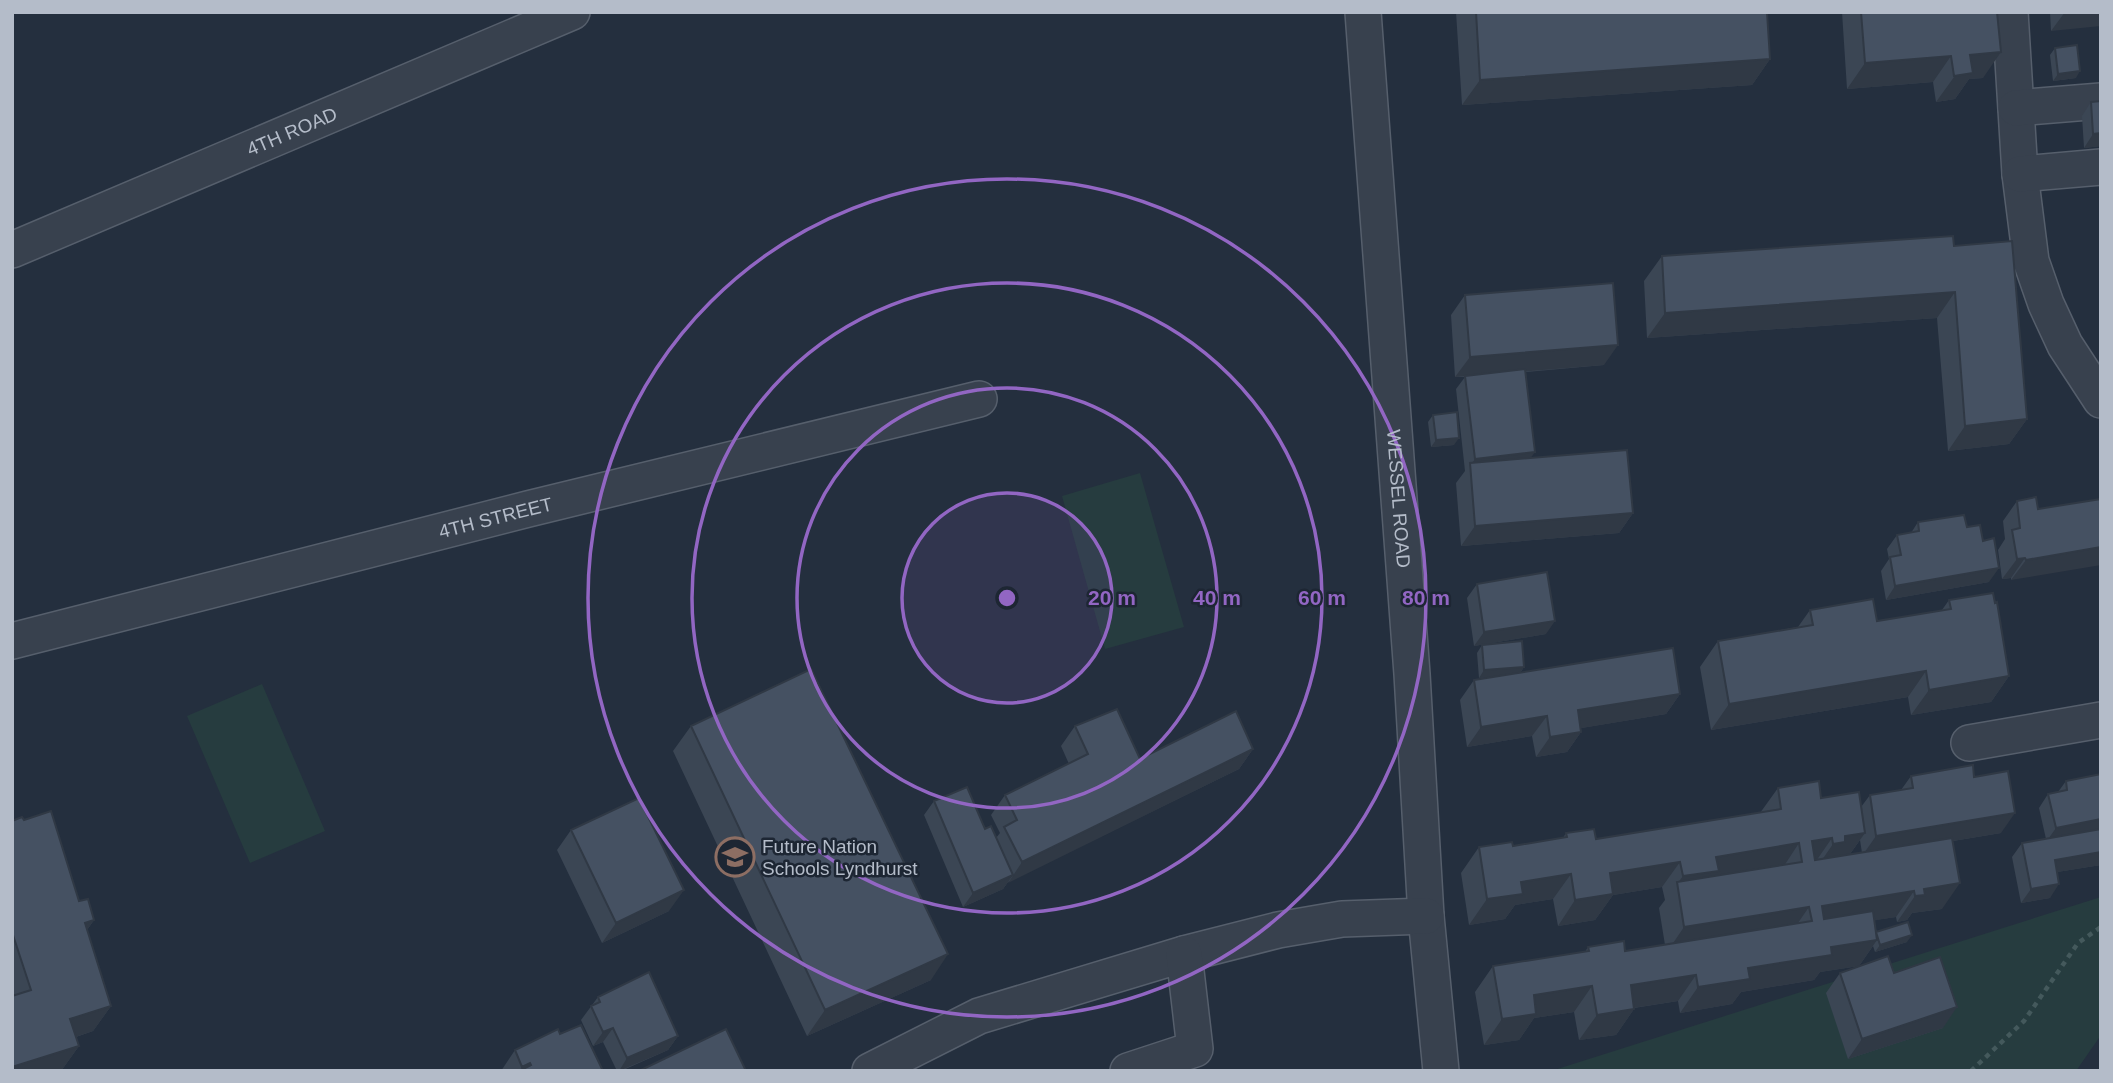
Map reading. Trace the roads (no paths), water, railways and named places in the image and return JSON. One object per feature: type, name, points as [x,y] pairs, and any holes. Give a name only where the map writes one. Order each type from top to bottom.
[{"type":"street","name":"4TH ROAD","points":[[12,250],[572,12]]},
{"type":"street","name":"WESSEL ROAD","points":[[1363,12],[1412,674],[1426,916],[1441,1071]]},
{"type":"street","points":[[2010,12],[2020,174],[2031,261],[2046,304],[2065,345],[2101,401]]},
{"type":"street","points":[[2016,108],[2101,101]]},
{"type":"street","points":[[2020,174],[2101,167]]},
{"type":"street","name":"4TH STREET","points":[[12,641],[528,509],[979,399]]},
{"type":"street","points":[[1969,743],[2101,720]]},
{"type":"street","points":[[875,1070],[979,1016],[1184,954],[1278,930],[1342,919],[1426,916]]},
{"type":"street","points":[[1128,1071],[1195,1060],[1184,954]]},
{"type":"place","name":"Future Nation Schools Lyndhurst","points":[[735,857]]}]
